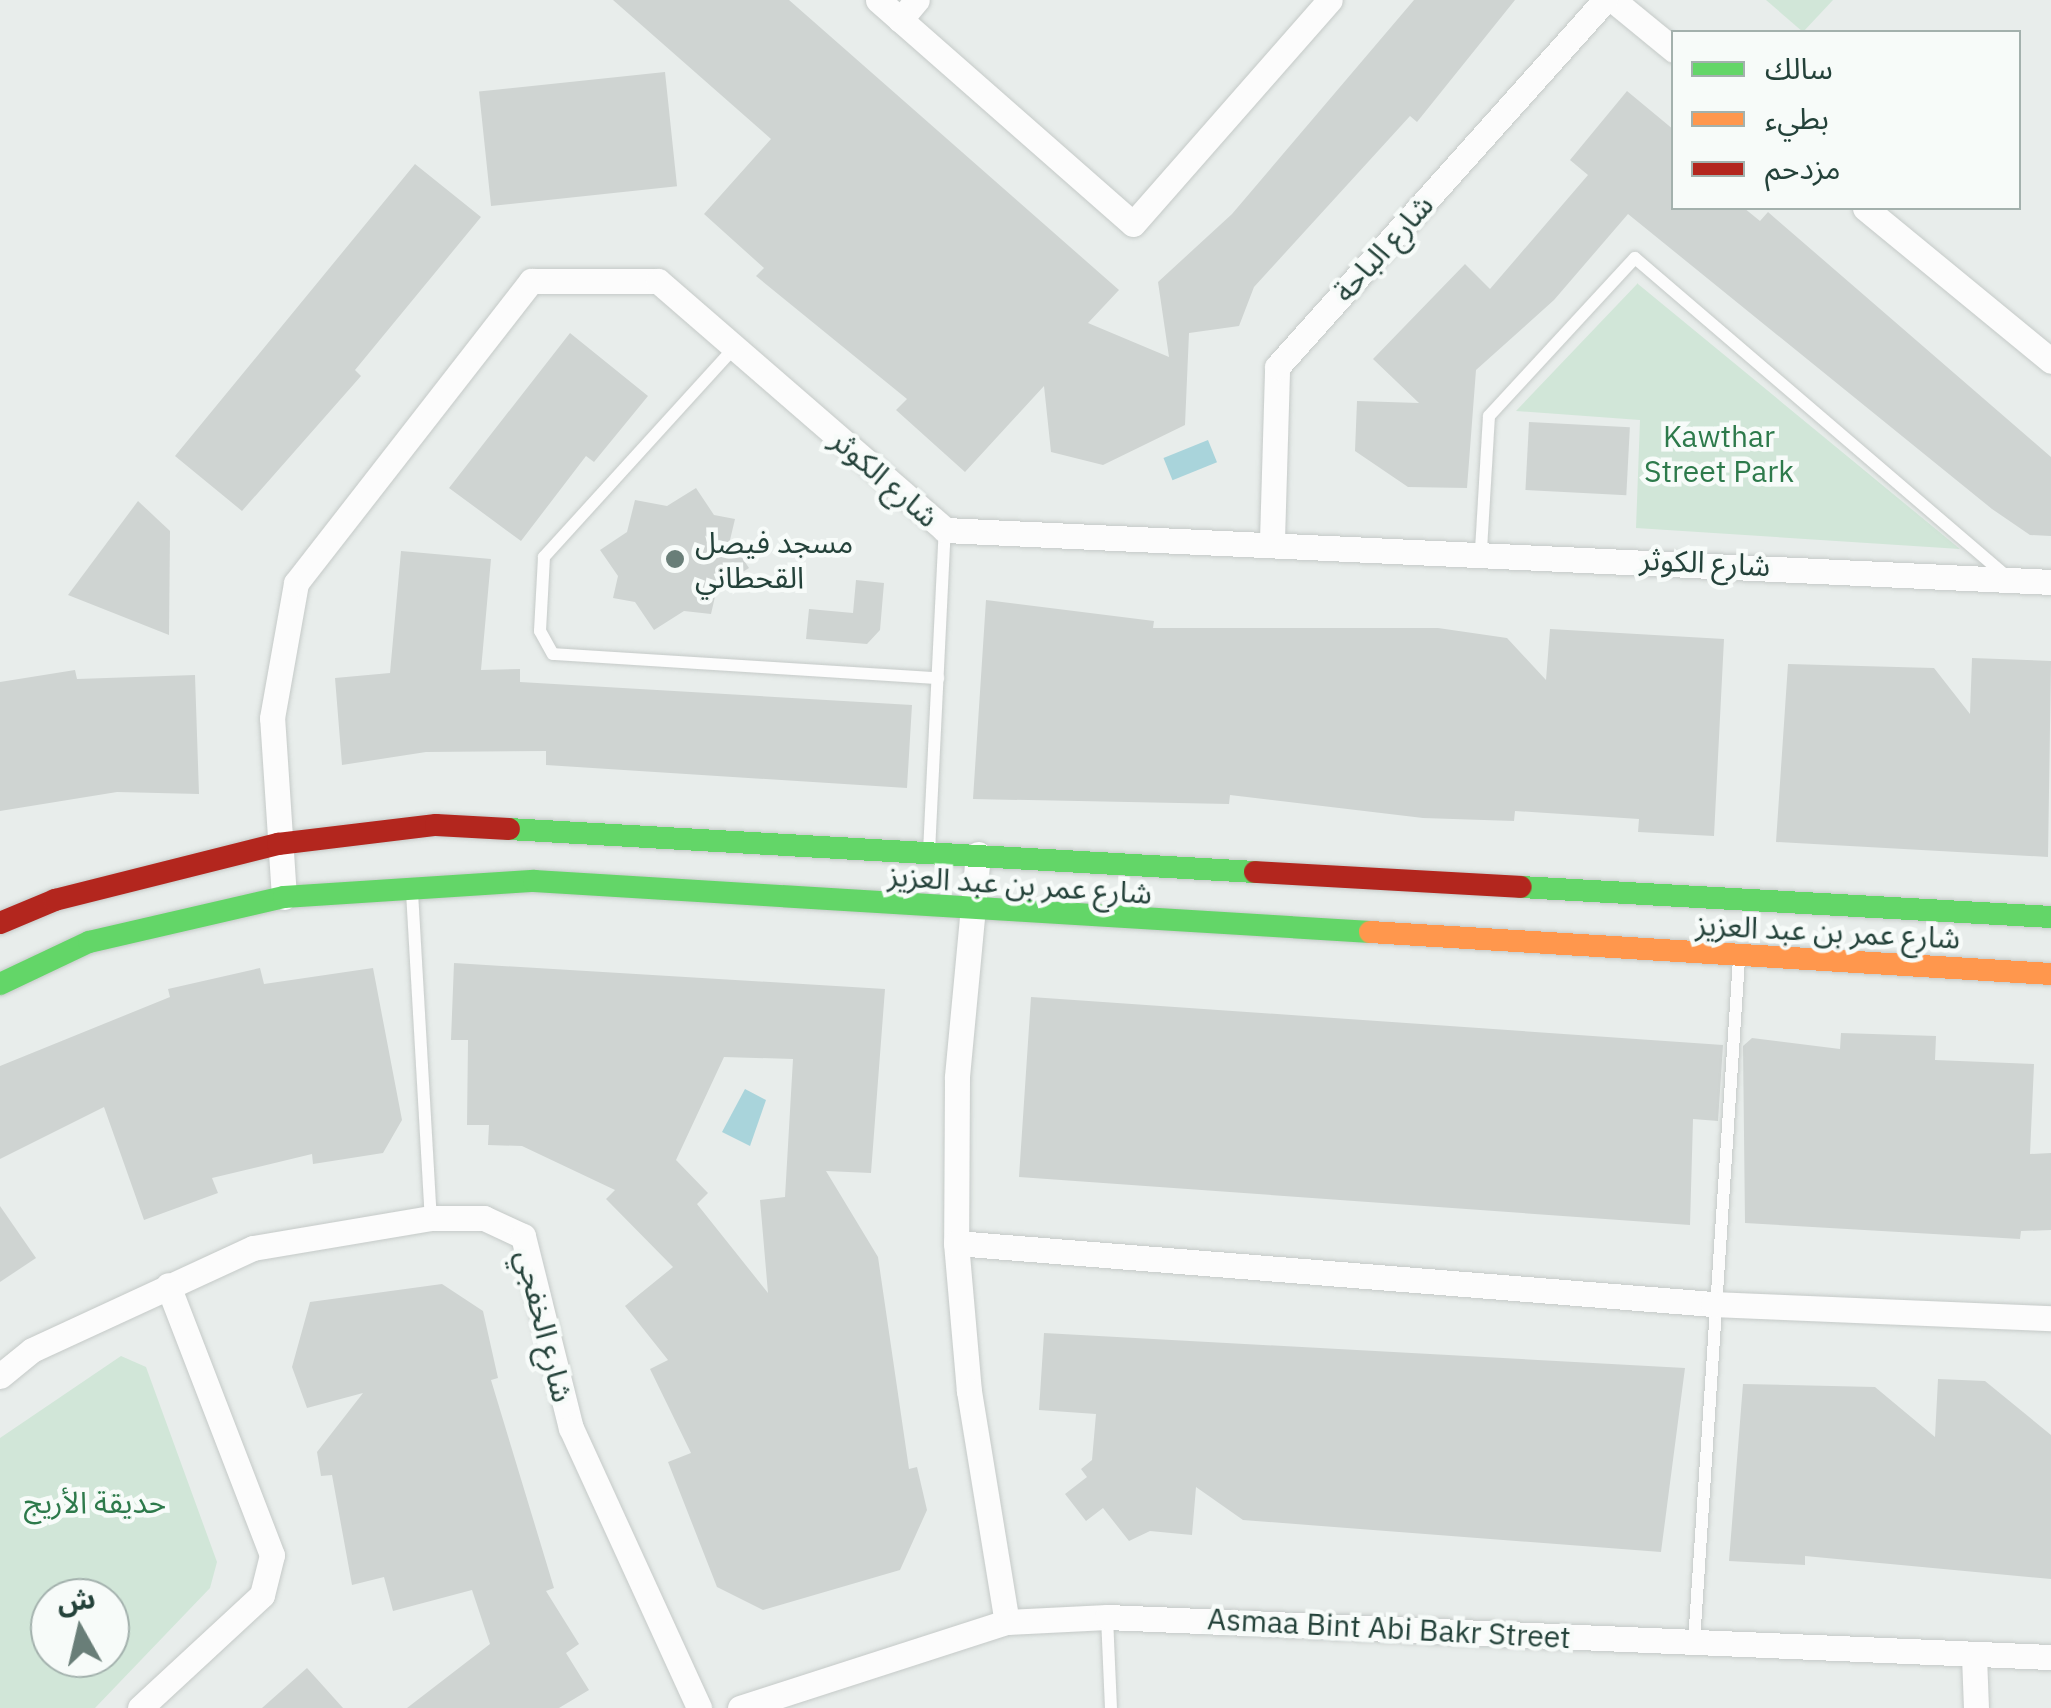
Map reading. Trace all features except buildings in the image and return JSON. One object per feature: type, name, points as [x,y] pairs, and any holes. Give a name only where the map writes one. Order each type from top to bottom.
[{"type":"street","points":[[878,0],[1132,224],[1330,0]]},
{"type":"street","points":[[900,20],[917,0]]},
{"type":"street","name":"شارع الباحة","points":[[1272,540],[1277,367],[1605,0]]},
{"type":"street","points":[[1613,0],[1671,48]]},
{"type":"street","points":[[1867,210],[2051,361]]},
{"type":"street","name":"شارع الكوثر","points":[[284,897],[272,718],[296,582],[531,282],[658,281],[944,530],[1272,540],[2051,582]]},
{"type":"street","points":[[0,923],[55,900],[278,844],[436,825],[2051,917]]},
{"type":"street","points":[[978,854],[957,1078],[956,1243],[969,1391],[1007,1622]]},
{"type":"street","name":"شارع عمر بن عبد العزيز","points":[[0,984],[89,942],[284,897],[412,884],[534,881],[972,912],[2051,974]]},
{"type":"street","name":"شارع الخفجي","points":[[0,1376],[32,1350],[253,1248],[431,1218],[484,1218],[523,1236],[571,1428],[699,1708]]},
{"type":"street","points":[[956,1243],[1713,1304],[2051,1318]]},
{"type":"street","points":[[140,1708],[262,1595],[272,1555],[168,1285]]},
{"type":"street","name":"Asmaa Bint Abi Bakr Street","points":[[740,1708],[1007,1622],[1107,1617],[2051,1657]]},
{"type":"street","points":[[1974,1656],[1976,1708]]},
{"type":"lane","points":[[1481,550],[1488,416],[1634,258],[2011,580]]},
{"type":"lane","points":[[735,347],[544,558],[540,631],[553,654],[938,678]]},
{"type":"lane","points":[[929,854],[944,530]]},
{"type":"lane","points":[[412,884],[431,1218]]},
{"type":"lane","points":[[1694,1642],[1713,1304],[1739,956]]},
{"type":"lane","points":[[1107,1617],[1111,1708]]},
{"type":"green space","points":[[1766,0],[1833,0],[1801,30]]},
{"type":"green space","name":"Kawthar Street Park","points":[[1638,283],[1960,549],[1636,528],[1640,420],[1516,411]]},
{"type":"green space","name":"حديقة الأريج","points":[[121,1356],[146,1367],[217,1562],[210,1588],[130,1671],[130,1578],[30,1578],[30,1678],[124,1678],[95,1708],[0,1708],[0,1438]]},
{"type":"water","points":[[1208,440],[1217,462],[1172,480],[1163,458]]},
{"type":"water","points":[[745,1089],[766,1100],[750,1146],[722,1132]]},
{"type":"traffic: fast","points":[[509,829],[1255,872]]},
{"type":"traffic: fast","points":[[0,984],[89,942],[284,897],[534,881],[1370,932]]},
{"type":"traffic: fast","points":[[1521,887],[2051,917]]},
{"type":"traffic: slow","points":[[1370,932],[2051,974]]},
{"type":"traffic: jam","points":[[0,923],[55,900],[278,844],[436,825],[509,829]]},
{"type":"traffic: jam","points":[[1255,872],[1521,887]]},
{"type":"place","name":"مسجد فيصل القحطاني","points":[[675,559]]}]
